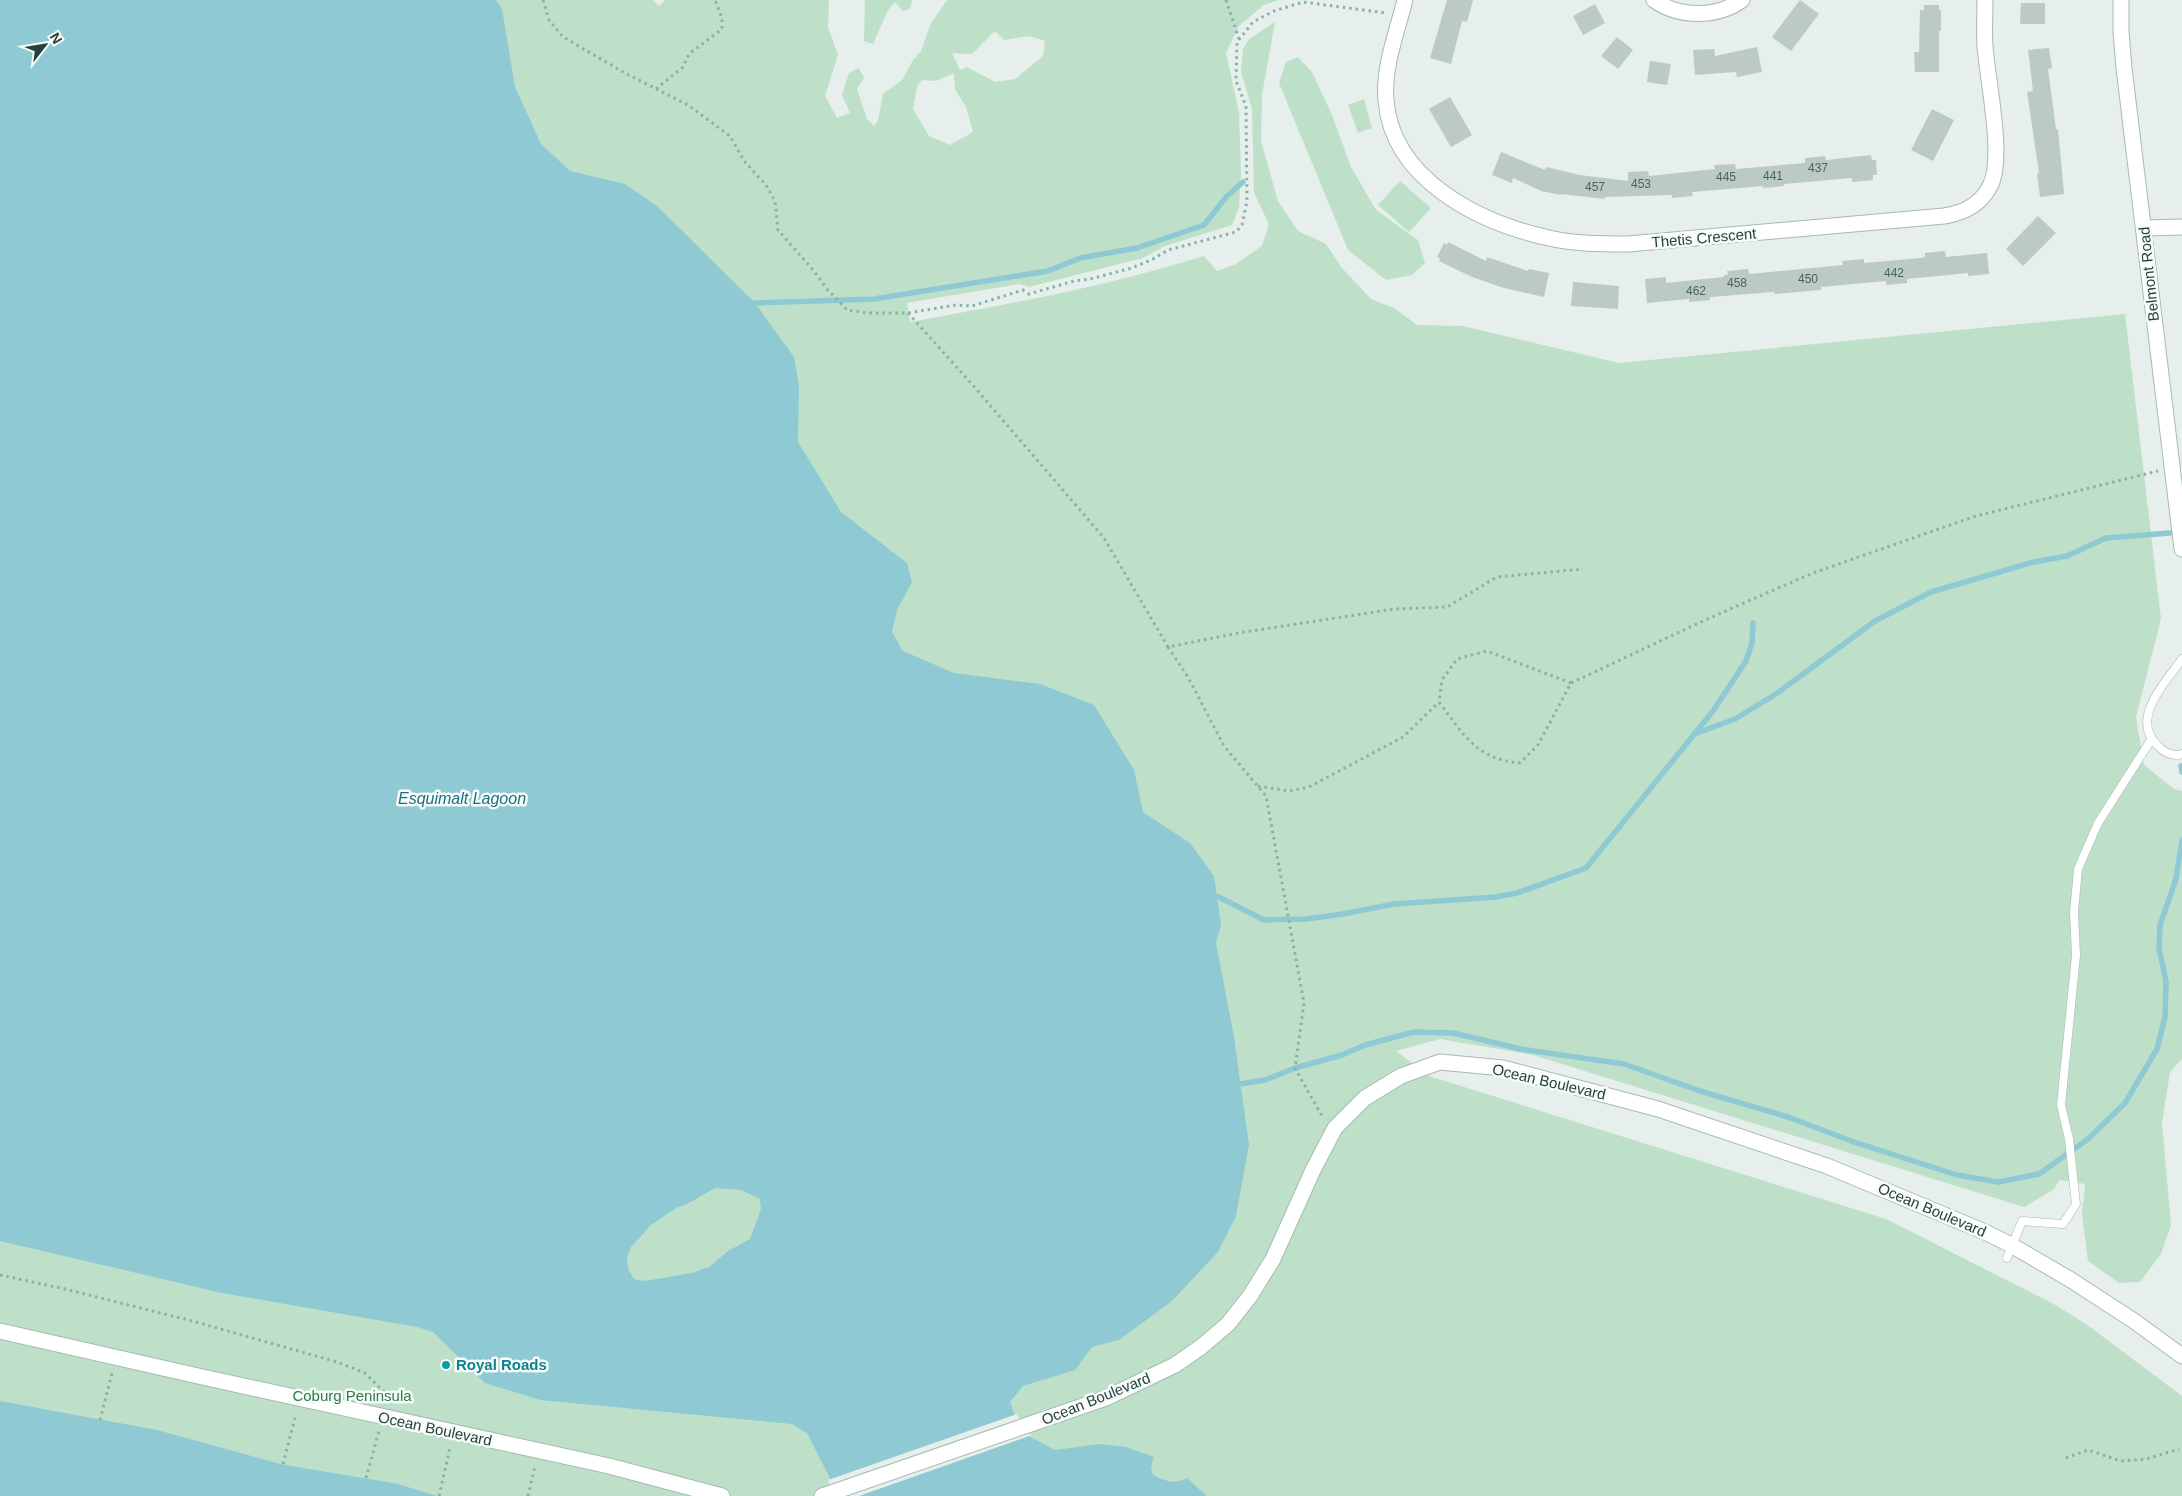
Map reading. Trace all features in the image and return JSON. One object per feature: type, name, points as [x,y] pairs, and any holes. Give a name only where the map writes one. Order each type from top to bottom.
[{"type":"street","points":[[1654,0],[1664,8],[1684,13],[1702,13],[1732,7],[1742,0]]},
{"type":"street","name":"Thetis Crescent","points":[[1403,7],[1388,68],[1386,100],[1389,119],[1395,135],[1404,154],[1418,171],[1439,190],[1463,205],[1518,229],[1548,238],[1576,242],[1628,244],[1944,216],[1959,214],[1973,206],[1983,197],[1991,184],[1995,167],[1995,142],[1985,45],[1985,0]]},
{"type":"street","name":"Belmont Road","points":[[2121,0],[2124,68],[2176,468],[2182,549]]},
{"type":"street","points":[[2144,228],[2182,227]]},
{"type":"street","name":"Ocean Boulevard","points":[[823,1496],[1106,1398],[1143,1382],[1175,1365],[1201,1347],[1228,1324],[1250,1296],[1273,1259],[1334,1128],[1365,1098],[1401,1076],[1440,1062],[1504,1068],[1658,1108],[1827,1166],[1984,1232],[2009,1252],[2071,1280],[2134,1321],[2182,1356]]},
{"type":"street","name":"Ocean Boulevard","points":[[0,1331],[609,1466],[722,1496]]},
{"type":"lane","points":[[2182,659],[2152,702],[2145,722],[2152,740],[2164,752],[2176,756],[2182,754]]},
{"type":"lane","points":[[2009,1252],[2022,1221],[2063,1224],[2076,1204],[2069,1139],[2061,1106],[2076,954],[2074,912],[2078,869],[2098,823],[2152,740]]},
{"type":"path","points":[[542,0],[549,20],[563,37],[688,105],[730,136],[744,161],[766,186],[774,201],[778,230],[813,270],[826,289],[847,310],[869,313],[908,313],[956,306],[972,306],[1023,290],[1029,294],[1074,281],[1090,279],[1132,268],[1168,250],[1236,232],[1242,225],[1247,201],[1246,106],[1236,81],[1237,42],[1239,39],[1253,22],[1274,11],[1304,2],[1374,12],[1403,7]]},
{"type":"path","points":[[656,89],[683,67],[689,54],[722,29],[722,18],[715,0]]},
{"type":"path","points":[[1226,0],[1239,39]]},
{"type":"path","points":[[908,313],[971,383],[1104,538],[1168,647],[1188,677],[1224,746],[1266,796],[1304,1003],[1295,1068],[1332,1134]]},
{"type":"path","points":[[1439,702],[1477,749],[1502,761],[1520,763],[1538,745],[1571,683],[1813,573],[1976,516],[2176,468]]},
{"type":"path","points":[[1168,647],[1238,633],[1394,609],[1447,607],[1497,577],[1583,570]]},
{"type":"path","points":[[1258,786],[1289,791],[1309,787],[1403,737],[1439,702],[1442,680],[1457,659],[1487,651],[1571,683]]},
{"type":"path","points":[[0,1275],[196,1322],[337,1362],[365,1373],[386,1394],[366,1478]]},
{"type":"path","points":[[100,1420],[116,1358]]},
{"type":"path","points":[[283,1464],[300,1399]]},
{"type":"path","points":[[439,1496],[454,1433]]},
{"type":"path","points":[[2066,1458],[2088,1450],[2121,1460],[2129,1460],[2153,1458],[2179,1449]]},
{"type":"path","points":[[528,1496],[539,1451]]},
{"type":"green space","name":"Coburg Peninsula","points":[[0,0],[653,0],[659,6],[665,0],[829,0],[828,27],[838,55],[825,96],[837,118],[850,113],[842,95],[849,73],[859,68],[864,78],[857,89],[867,119],[874,126],[878,120],[883,94],[902,80],[913,60],[921,51],[931,23],[947,0],[1279,0],[1264,5],[1239,26],[1226,53],[1239,112],[1241,174],[1239,208],[1232,225],[1165,246],[1143,258],[1029,287],[1019,284],[907,303],[910,322],[1095,285],[1204,256],[1217,271],[1236,264],[1262,246],[1269,224],[1254,193],[1252,109],[1241,72],[1243,49],[1249,39],[1275,22],[1262,95],[1261,141],[1278,201],[1298,231],[1326,244],[1342,268],[1371,299],[1394,308],[1417,325],[1463,326],[1619,363],[2125,314],[2161,619],[2136,717],[2144,765],[2174,789],[2182,791],[2182,1059],[2170,1072],[2162,1123],[2171,1225],[2161,1254],[2140,1282],[2119,1283],[2088,1261],[2082,1214],[2085,1184],[2060,1180],[2053,1190],[2024,1207],[1533,1055],[1440,1039],[1396,1051],[1429,1076],[1886,1219],[2052,1303],[2086,1324],[2182,1396],[2182,1496],[1207,1496],[1190,1481],[1178,1496],[0,1496]],"holes":[[[995,31],[1004,40],[1029,36],[1045,41],[1043,56],[1015,79],[995,82],[967,67],[960,70],[952,53],[972,54]],[[954,73],[955,89],[966,107],[973,132],[950,145],[929,136],[913,109],[917,87],[922,80],[936,81]]]},
{"type":"green space","points":[[865,0],[912,0],[910,9],[903,11],[895,2],[888,10],[873,44],[864,41]]},
{"type":"green space","points":[[1298,57],[1312,72],[1332,115],[1351,167],[1376,210],[1418,240],[1425,263],[1412,275],[1386,280],[1348,250],[1279,83],[1286,62]]},
{"type":"green space","points":[[1364,99],[1372,128],[1358,133],[1348,105]]},
{"type":"green space","points":[[1400,181],[1431,208],[1409,232],[1378,205]]},
{"type":"water","name":"Esquimalt Lagoon","points":[[0,0],[496,0],[502,9],[515,87],[541,144],[570,171],[625,184],[657,206],[755,303],[794,357],[799,386],[798,442],[841,512],[907,563],[912,582],[897,610],[892,632],[903,651],[954,673],[1040,684],[1094,705],[1134,770],[1143,812],[1190,843],[1214,876],[1221,925],[1216,943],[1234,1037],[1249,1145],[1236,1216],[1218,1252],[1172,1301],[1119,1340],[1092,1347],[1075,1370],[1023,1386],[1010,1402],[1021,1432],[1055,1450],[1100,1444],[1126,1447],[1154,1457],[1151,1467],[1153,1475],[1170,1481],[1187,1478],[1207,1496],[839,1496],[807,1433],[792,1424],[540,1400],[485,1383],[433,1332],[417,1327],[222,1293],[0,1241]],"holes":[[[715,1188],[741,1190],[760,1199],[761,1209],[750,1239],[728,1251],[709,1267],[692,1273],[645,1281],[634,1279],[628,1269],[627,1257],[631,1247],[651,1225],[676,1208]]]},
{"type":"water","points":[[0,1401],[157,1430],[280,1464],[398,1484],[437,1496],[0,1496]]},
{"type":"pier","points":[[1017,1414],[1023,1431],[1032,1435],[859,1496],[836,1496],[828,1480]]},
{"type":"building","points":[[1447,0],[1473,0],[1467,22],[1462,21],[1451,64],[1430,58]]},
{"type":"building","points":[[1800,0],[1819,14],[1791,51],[1772,37]]},
{"type":"building","points":[[2021,3],[2045,3],[2045,24],[2020,24]]},
{"type":"building","points":[[1595,4],[1605,23],[1583,35],[1573,16]]},
{"type":"building","points":[[1924,5],[1939,5],[1939,10],[1941,10],[1939,72],[1915,72],[1914,52],[1919,52],[1920,10],[1924,10]]},
{"type":"building","points":[[1617,37],[1633,50],[1618,69],[1601,56]]},
{"type":"building","points":[[1757,47],[1762,72],[1737,77],[1736,72],[1695,75],[1693,50],[1714,49],[1715,56]]},
{"type":"building","points":[[2049,48],[2052,68],[2048,69],[2056,129],[2058,129],[2064,194],[2040,197],[2037,174],[2039,173],[2027,92],[2033,91],[2028,50]]},
{"type":"building","points":[[1650,61],[1671,64],[1667,85],[1647,82]]},
{"type":"building","points":[[1450,97],[1472,135],[1451,147],[1429,109]]},
{"type":"building","points":[[1932,109],[1954,120],[1933,161],[1911,150]]},
{"type":"building","points":[[1501,152],[1545,170],[1546,167],[1580,175],[1628,181],[1628,172],[1648,171],[1649,176],[1715,169],[1714,165],[1735,164],[1736,169],[1805,163],[1805,158],[1825,156],[1826,160],[1871,155],[1872,160],[1876,160],[1877,175],[1873,175],[1873,180],[1852,182],[1852,178],[1784,184],[1784,186],[1763,188],[1763,186],[1692,192],[1693,196],[1672,198],[1672,195],[1605,197],[1604,199],[1541,191],[1513,178],[1512,183],[1492,175]]},
{"type":"building","points":[[2038,216],[2056,233],[2023,266],[2006,249]]},
{"type":"building","points":[[1448,242],[1486,261],[1487,257],[1528,271],[1529,269],[1549,273],[1544,297],[1504,288],[1472,277],[1439,261],[1440,258],[1437,257],[1444,243],[1447,245]]},
{"type":"building","points":[[1945,251],[1946,257],[1987,253],[1989,274],[1968,276],[1968,273],[1907,279],[1907,283],[1886,285],[1886,281],[1821,287],[1821,290],[1710,297],[1710,300],[1689,302],[1689,299],[1647,303],[1645,279],[1666,277],[1666,283],[1724,277],[1724,275],[1728,275],[1727,271],[1748,269],[1749,274],[1843,265],[1842,261],[1864,259],[1864,263],[1921,258],[1925,257],[1925,253]]},
{"type":"building","points":[[1573,282],[1619,286],[1618,309],[1571,306]]},
{"type":"waterway","points":[[755,303],[874,299],[1048,271],[1080,258],[1137,248],[1204,225],[1227,196],[1243,182]]},
{"type":"waterway","points":[[1697,733],[1735,719],[1776,694],[1875,621],[1931,592],[2034,562],[2067,556],[2106,538],[2170,533]]},
{"type":"waterway","points":[[1217,896],[1264,920],[1306,919],[1394,904],[1496,897],[1517,893],[1586,868],[1713,711],[1746,661],[1752,643],[1753,623]]},
{"type":"waterway","points":[[2181,766],[2182,772]]},
{"type":"waterway","points":[[1240,1084],[1265,1080],[1295,1068],[1342,1055],[1365,1045],[1414,1032],[1453,1033],[1521,1049],[1624,1064],[1700,1091],[1788,1117],[1854,1142],[1957,1175],[1998,1182],[2039,1174],[2088,1139],[2125,1103],[2157,1049],[2165,1017],[2166,981],[2159,949],[2160,925],[2176,879],[2182,840]]},
{"type":"place","name":"Royal Roads","points":[[446,1365]]}]
